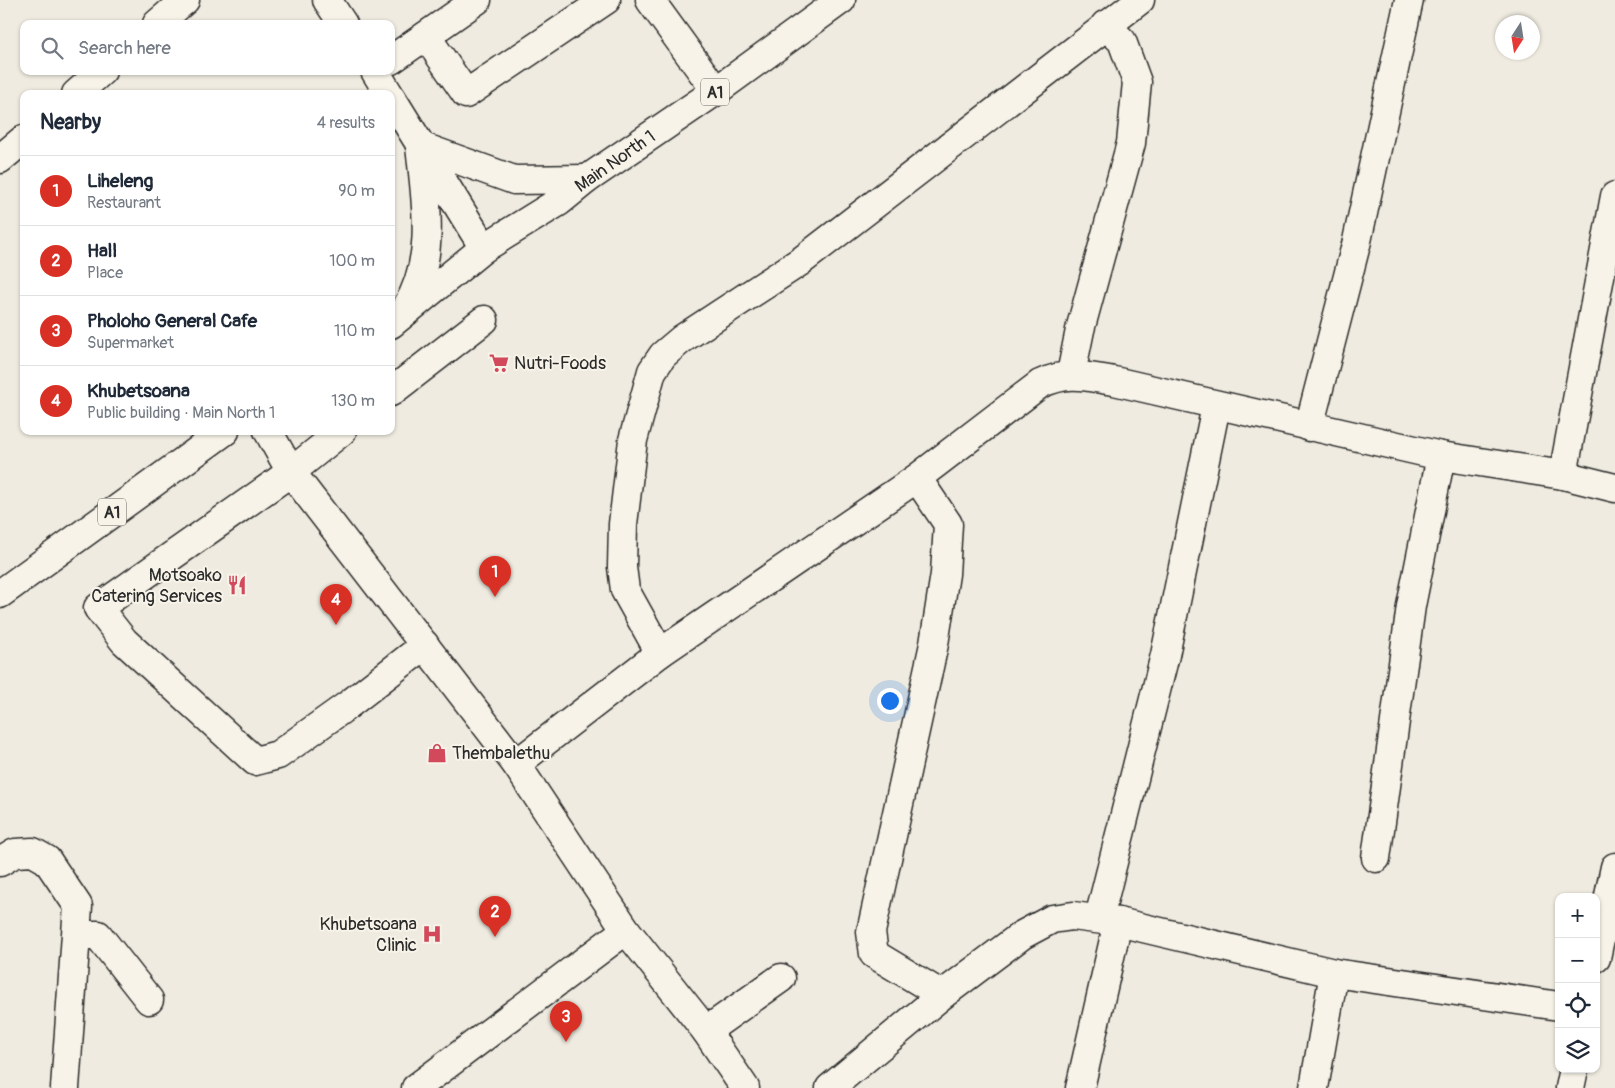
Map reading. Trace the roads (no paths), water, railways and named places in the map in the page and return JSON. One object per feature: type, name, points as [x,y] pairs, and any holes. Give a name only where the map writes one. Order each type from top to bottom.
[{"type":"street","points":[[162,20],[185,0]]},
{"type":"street","points":[[327,0],[340,20]]},
{"type":"street","points":[[395,57],[478,0]]},
{"type":"street","points":[[426,36],[466,94],[606,0]]},
{"type":"street","points":[[650,0],[716,91]]},
{"type":"street","name":"Main North 1","points":[[395,321],[484,248],[560,202],[587,179],[716,91],[841,0]]},
{"type":"street","points":[[660,653],[625,590],[622,567],[623,524],[633,440],[652,371],[663,355],[682,339],[801,261],[1105,25],[1140,0]]},
{"type":"street","points":[[1310,427],[1357,241],[1409,0]]},
{"type":"street","points":[[1071,374],[1080,330],[1131,143],[1137,82],[1122,41],[1105,25]]},
{"type":"street","points":[[81,90],[97,75]]},
{"type":"street","points":[[378,75],[387,90]]},
{"type":"street","points":[[395,104],[484,248]]},
{"type":"street","points":[[0,159],[20,142]]},
{"type":"street","points":[[420,146],[514,180],[587,179]]},
{"type":"street","points":[[395,321],[412,298],[424,261],[428,233],[420,146]]},
{"type":"street","points":[[1563,475],[1615,196]]},
{"type":"street","points":[[395,389],[484,320]]},
{"type":"street","points":[[516,764],[660,653],[917,478],[1040,384],[1056,377],[1071,374],[1114,381],[1216,406],[1441,456],[1563,475],[1615,488]]},
{"type":"street","points":[[1080,1088],[1109,920],[1216,406]]},
{"type":"street","name":"A1","points":[[0,594],[219,435]]},
{"type":"street","points":[[270,435],[291,472],[516,764],[626,930],[706,1031],[745,1088]]},
{"type":"street","points":[[337,435],[291,472],[98,608],[124,641],[255,761],[278,755],[348,705],[425,646]]},
{"type":"street","points":[[1376,858],[1412,606],[1441,456]]},
{"type":"street","points":[[917,478],[948,524],[945,574],[934,644],[871,932],[874,954],[942,995]]},
{"type":"street","points":[[0,862],[15,854],[33,852],[47,860],[78,906],[66,1088]]},
{"type":"street","points":[[1600,939],[1615,867]]},
{"type":"street","points":[[830,1088],[942,995],[1022,934],[1052,919],[1074,916],[1109,920],[1334,973],[1555,1005]]},
{"type":"street","points":[[416,1088],[626,930]]},
{"type":"street","points":[[77,935],[98,935],[149,1000]]},
{"type":"street","points":[[1314,1088],[1334,973]]},
{"type":"street","points":[[706,1031],[781,978]]},
{"type":"street","points":[[1570,1088],[1573,1073]]},
{"type":"place","name":"Nutri-Foods","points":[[499,363]]},
{"type":"place","name":"Motsoako Catering Services","points":[[237,585]]},
{"type":"place","name":"Liheleng","points":[[495,597]]},
{"type":"place","name":"Khubetsoana","points":[[336,625]]},
{"type":"place","name":"Thembalethu","points":[[437,753]]},
{"type":"place","name":"Khubetsoana Clinic","points":[[432,934]]},
{"type":"place","name":"Hall","points":[[495,937]]},
{"type":"place","name":"Pholoho General Cafe","points":[[566,1042]]}]
